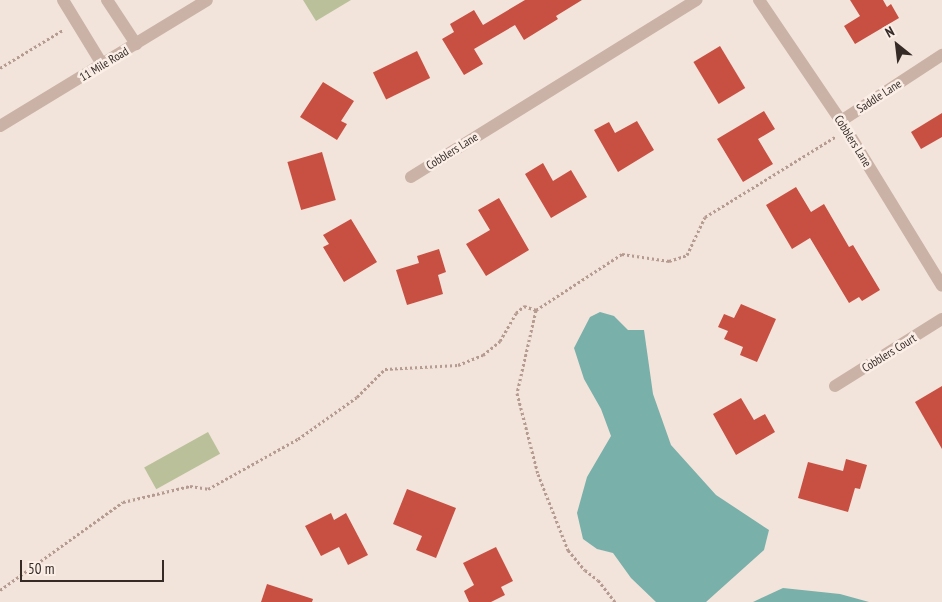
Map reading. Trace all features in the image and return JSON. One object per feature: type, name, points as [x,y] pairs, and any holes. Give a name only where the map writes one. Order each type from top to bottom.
[{"type":"street","points":[[63,0],[102,64]]},
{"type":"street","points":[[107,0],[136,44]]},
{"type":"street","name":"11 Mile Road","points":[[0,126],[207,0]]},
{"type":"street","name":"Cobblers Lane","points":[[411,177],[697,0]]},
{"type":"street","name":"Cobblers Lane","points":[[759,0],[843,125],[942,286]]},
{"type":"street","name":"Saddle Lane","points":[[843,125],[942,55]]},
{"type":"street","name":"Cobblers Court","points":[[836,386],[942,319]]},
{"type":"path","points":[[0,68],[76,22]]},
{"type":"path","points":[[615,602],[598,580],[584,570],[568,550],[538,474],[517,394],[536,310],[622,254],[669,261],[687,255],[705,217],[843,125]]},
{"type":"path","points":[[0,590],[123,502],[190,486],[208,489],[298,439],[357,397],[385,369],[449,366],[466,362],[483,355],[500,341],[516,313],[524,306],[536,310]]},
{"type":"green space","points":[[303,0],[351,0],[316,21]]},
{"type":"green space","points":[[208,432],[220,454],[156,489],[144,467]]},
{"type":"water","points":[[600,312],[614,316],[628,330],[644,330],[653,394],[671,445],[716,495],[769,530],[764,550],[706,602],[656,602],[631,578],[613,553],[597,549],[583,539],[577,513],[587,477],[611,436],[601,409],[584,379],[574,348],[590,317]]},
{"type":"water","points":[[783,588],[840,594],[869,602],[753,602]]},
{"type":"building","points":[[525,0],[582,0],[556,16],[558,19],[524,40],[515,25],[474,49],[483,64],[464,75],[442,39],[454,32],[450,24],[474,10],[483,25]]},
{"type":"building","points":[[850,0],[883,0],[887,7],[891,4],[899,18],[855,44],[844,26],[860,16]]},
{"type":"building","points":[[720,46],[745,88],[719,104],[693,62]]},
{"type":"building","points":[[417,51],[430,78],[386,99],[373,72]]},
{"type":"building","points":[[323,82],[354,101],[341,121],[347,124],[337,140],[300,117]]},
{"type":"building","points":[[764,111],[775,129],[758,139],[773,164],[743,182],[717,139]]},
{"type":"building","points":[[942,113],[942,137],[921,149],[911,132]]},
{"type":"building","points":[[637,121],[654,150],[618,172],[594,130],[609,122],[615,133]]},
{"type":"building","points":[[322,152],[336,200],[301,210],[287,162]]},
{"type":"building","points":[[543,163],[553,181],[571,170],[587,197],[551,218],[525,174]]},
{"type":"building","points":[[796,187],[811,212],[824,204],[849,247],[853,245],[880,290],[862,301],[859,297],[849,303],[810,238],[792,249],[766,205]]},
{"type":"building","points":[[499,198],[529,250],[486,276],[466,244],[490,230],[478,210]]},
{"type":"building","points":[[351,219],[377,262],[344,282],[323,247],[329,244],[323,235]]},
{"type":"building","points":[[439,249],[446,272],[438,275],[443,294],[407,305],[396,270],[419,263],[417,256]]},
{"type":"building","points":[[741,304],[776,319],[757,362],[740,355],[743,347],[724,339],[728,331],[718,327],[724,314],[734,318]]},
{"type":"building","points":[[942,386],[942,449],[915,402]]},
{"type":"building","points":[[741,398],[754,420],[765,414],[775,432],[736,455],[713,414]]},
{"type":"building","points":[[846,459],[867,465],[860,489],[855,488],[848,512],[798,498],[808,462],[843,471]]},
{"type":"building","points":[[407,489],[456,508],[436,558],[416,550],[422,536],[393,524]]},
{"type":"building","points":[[331,513],[334,520],[346,513],[368,555],[348,565],[339,547],[321,556],[305,526]]},
{"type":"building","points":[[496,547],[513,581],[501,587],[505,595],[491,602],[469,602],[464,591],[474,585],[463,563]]},
{"type":"building","points":[[267,584],[313,599],[312,602],[261,602]]}]
